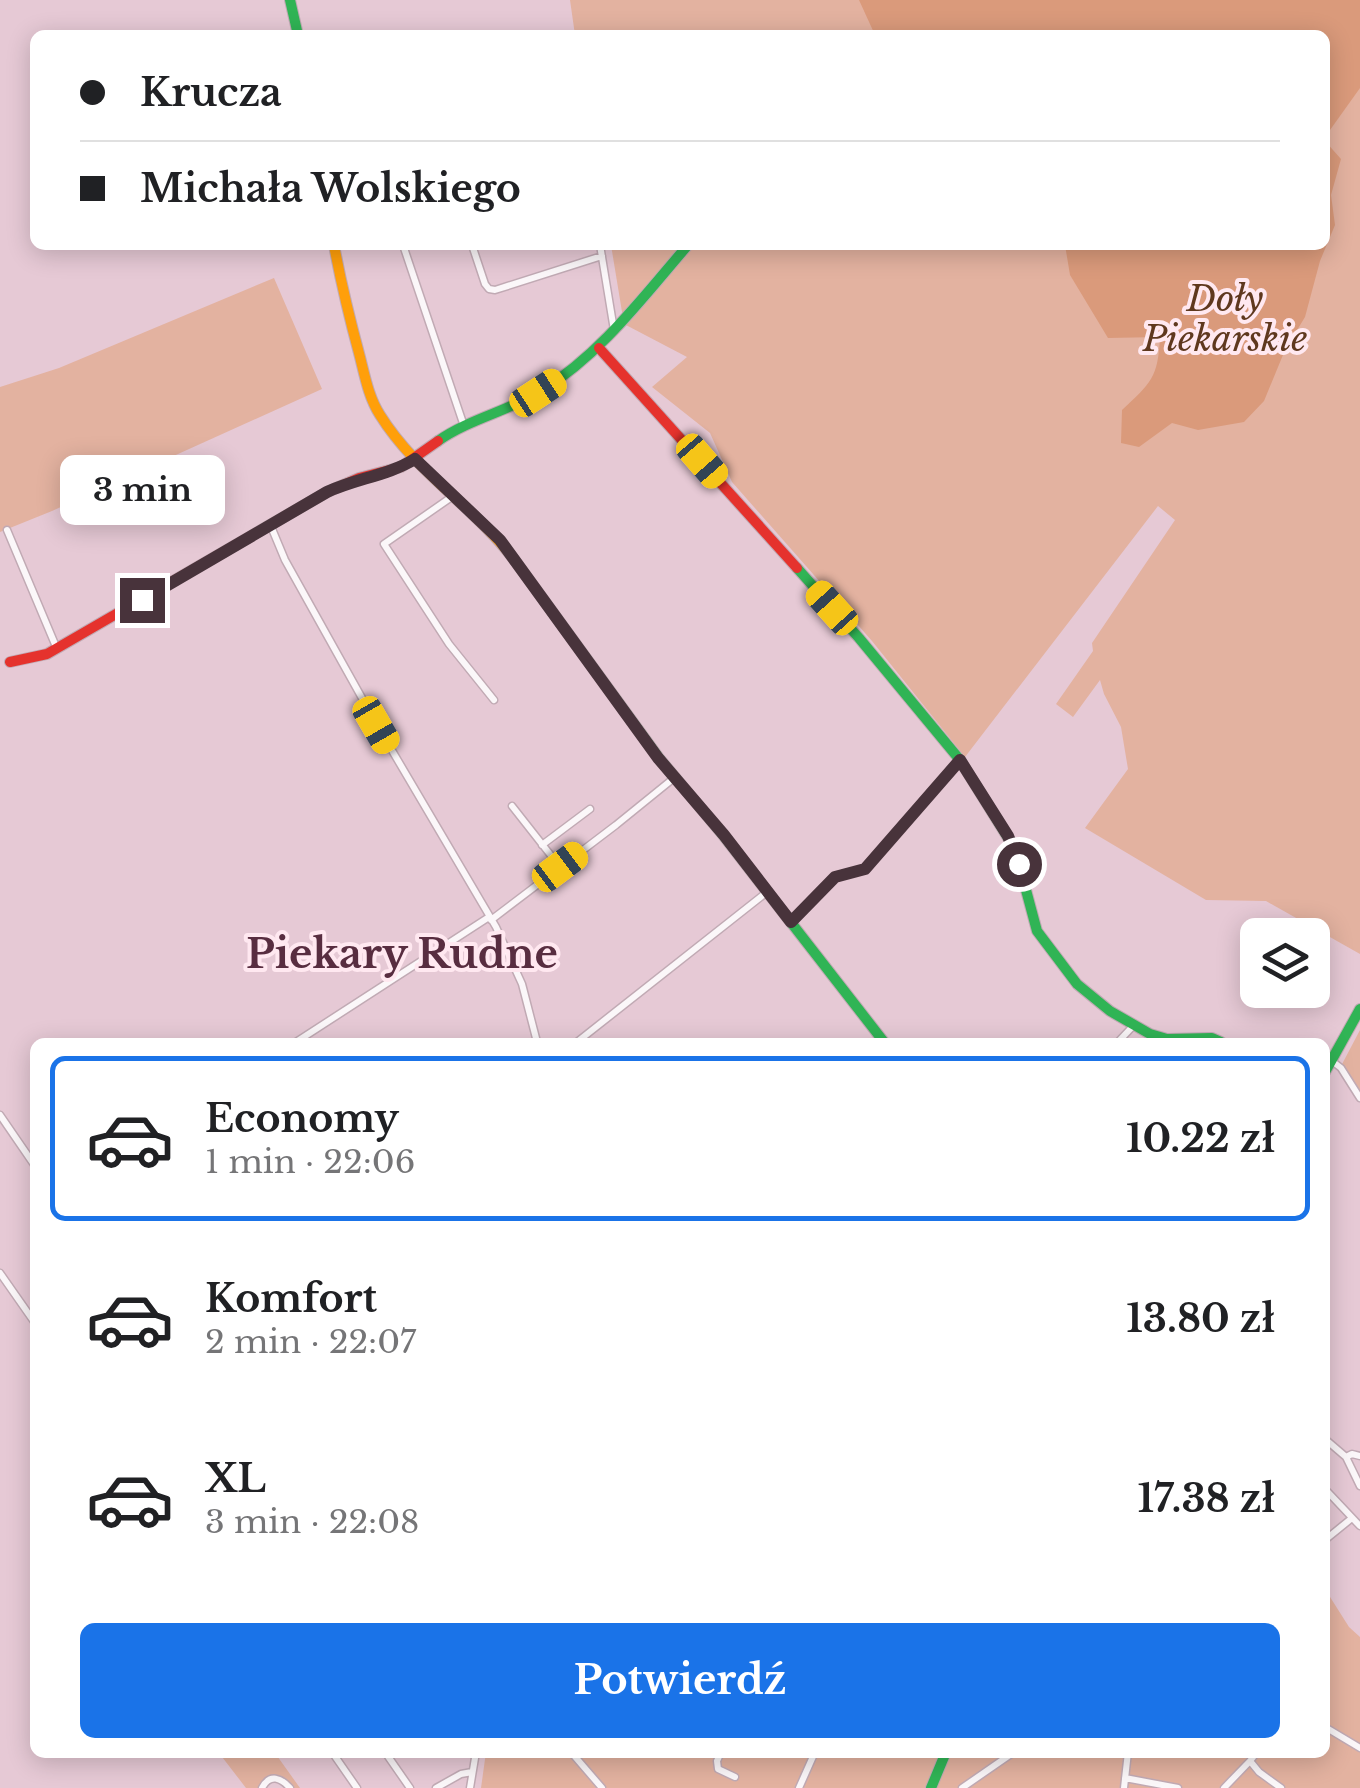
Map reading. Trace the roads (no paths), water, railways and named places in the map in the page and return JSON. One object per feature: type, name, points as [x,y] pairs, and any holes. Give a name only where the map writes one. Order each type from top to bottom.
[{"type":"main road","points":[[290,0],[297,30]]},
{"type":"main road","points":[[335,250],[373,403],[387,426],[415,459],[508,550],[674,778],[724,835],[881,1038]]},
{"type":"main road","points":[[10,662],[58,649],[327,492],[401,466],[441,438],[538,393],[599,348],[684,250]]},
{"type":"main road","points":[[599,348],[859,638],[960,760],[1014,849],[1037,931],[1077,984],[1090,997],[1159,1038]]},
{"type":"main road","points":[[1331,1060],[1360,1009]]},
{"type":"main road","points":[[932,1788],[944,1758]]},
{"type":"street","points":[[406,250],[464,426]]},
{"type":"street","points":[[474,250],[485,284],[495,290],[602,256]]},
{"type":"street","points":[[601,250],[614,332]]},
{"type":"street","points":[[454,496],[384,544],[449,644],[494,700]]},
{"type":"street","points":[[270,524],[284,560],[376,725],[508,950],[522,984],[536,1038]]},
{"type":"street","points":[[7,530],[58,649]]},
{"type":"street","points":[[791,922],[835,877],[870,865],[960,760]]},
{"type":"street","points":[[302,1038],[490,918],[616,826],[674,778]]},
{"type":"street","points":[[512,806],[560,867]]},
{"type":"street","points":[[542,845],[590,810]]},
{"type":"street","points":[[582,1038],[767,892]]},
{"type":"street","points":[[1122,1038],[1134,1026]]},
{"type":"street","points":[[1331,1060],[1341,1068],[1360,1098]]},
{"type":"street","points":[[0,1115],[30,1159]]},
{"type":"street","points":[[0,1273],[30,1316]]},
{"type":"street","points":[[1330,1443],[1346,1456],[1360,1486]]},
{"type":"street","points":[[1346,1456],[1360,1456]]},
{"type":"street","points":[[1330,1497],[1360,1526]]},
{"type":"street","points":[[1330,1536],[1352,1518]]},
{"type":"street","points":[[1330,1730],[1360,1748]]},
{"type":"street","points":[[336,1758],[357,1788]]},
{"type":"street","points":[[389,1758],[410,1788]]},
{"type":"street","points":[[470,1788],[475,1758]]},
{"type":"street","points":[[576,1758],[602,1788]]},
{"type":"street","points":[[718,1758],[718,1769],[735,1777]]},
{"type":"street","points":[[799,1788],[813,1758]]},
{"type":"street","points":[[962,1788],[1005,1758]]},
{"type":"street","points":[[1124,1788],[1127,1758]]},
{"type":"street","points":[[1224,1788],[1250,1760],[1259,1772],[1282,1788]]},
{"type":"street","points":[[436,1788],[472,1772]]},
{"type":"street","points":[[262,1788],[274,1778],[290,1788]]},
{"type":"street","points":[[1125,1778],[1178,1788]]},
{"type":"district","name":"Piekary Rudne","points":[[402,954]]},
{"type":"park label","name":"Doły Piekarskie","points":[[1225,318]]}]
